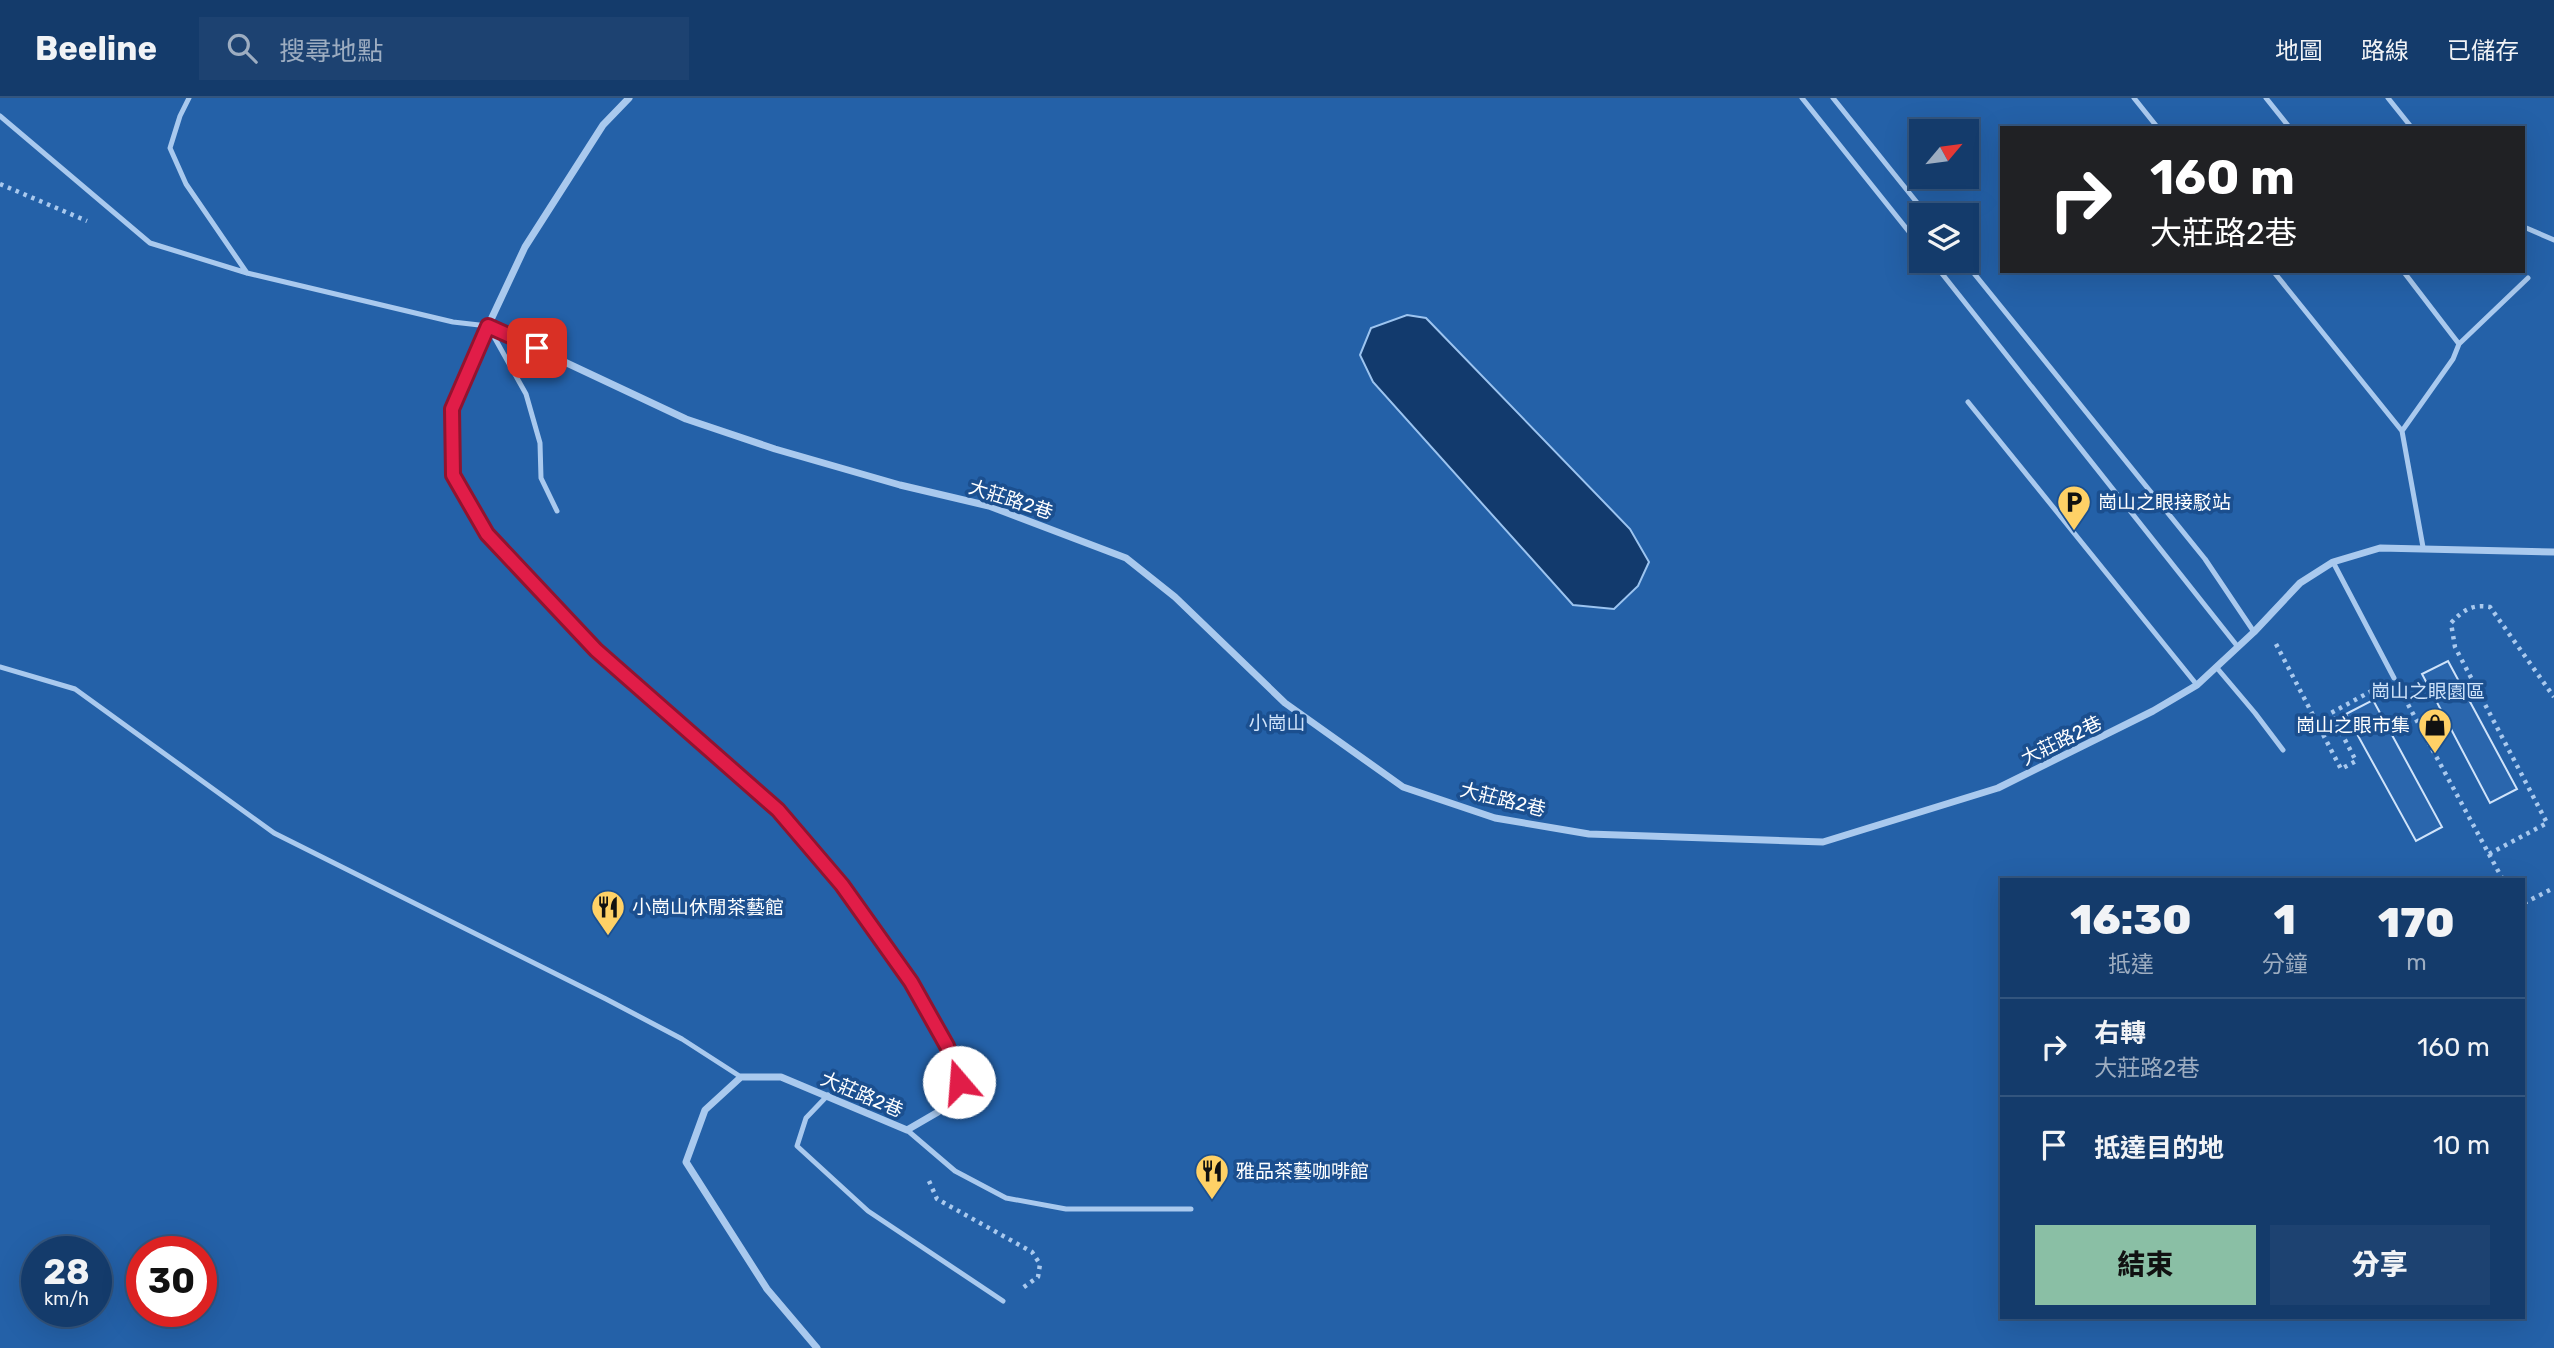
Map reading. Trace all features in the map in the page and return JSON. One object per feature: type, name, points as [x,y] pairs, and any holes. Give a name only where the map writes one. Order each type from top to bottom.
[{"type":"street","name":"大莊路2巷","points":[[629,98],[603,125],[525,247],[488,326],[452,409],[453,475],[487,534],[596,650],[778,810],[842,885],[911,982],[947,1046],[959,1082],[938,1112],[907,1130],[781,1077],[741,1077]]},
{"type":"street","name":"大莊路2巷","points":[[488,326],[686,419],[775,449],[900,485],[989,506],[1126,558],[1175,597],[1285,703],[1403,787],[1495,818],[1588,834],[1823,842],[1998,788],[2079,750],[2197,685],[2254,632],[2300,583],[2333,562],[2380,548],[2554,552]]},
{"type":"street","points":[[741,1077],[705,1110],[686,1162],[767,1289],[817,1348]]},
{"type":"lane","points":[[189,98],[170,148],[186,184],[247,273]]},
{"type":"lane","points":[[1802,98],[1909,232]]},
{"type":"lane","points":[[1833,98],[1917,203]]},
{"type":"lane","points":[[2134,98],[2156,126]]},
{"type":"lane","points":[[2266,98],[2288,126]]},
{"type":"lane","points":[[2388,98],[2410,126]]},
{"type":"lane","points":[[0,116],[150,243],[247,273],[453,322],[488,326],[526,394],[540,443],[541,478],[557,511]]},
{"type":"lane","points":[[2525,227],[2554,240]]},
{"type":"lane","points":[[1941,273],[2238,647]]},
{"type":"lane","points":[[1974,273],[2205,559],[2254,632]]},
{"type":"lane","points":[[2275,273],[2402,431],[2423,547]]},
{"type":"lane","points":[[2405,273],[2459,344]]},
{"type":"lane","points":[[2402,431],[2453,359],[2459,344],[2528,278]]},
{"type":"lane","points":[[1969,402],[2197,685]]},
{"type":"lane","points":[[2333,562],[2394,678]]},
{"type":"lane","points":[[0,667],[75,689],[274,833],[606,999],[682,1039],[741,1077]]},
{"type":"lane","points":[[2217,668],[2283,751]]},
{"type":"lane","points":[[828,1095],[806,1118],[797,1146],[868,1211],[1003,1301]]},
{"type":"lane","points":[[907,1130],[955,1171],[1006,1198],[1066,1209],[1191,1209]]},
{"type":"path","points":[[0,184],[93,224]]},
{"type":"path","points":[[2489,854],[2547,823],[2455,647],[2451,623],[2463,610],[2478,605],[2490,607],[2554,697]]},
{"type":"path","points":[[2264,622],[2341,769],[2356,761],[2331,713],[2394,678],[2502,878]]},
{"type":"path","points":[[2525,902],[2554,888]]},
{"type":"path","points":[[931,1151],[923,1167],[937,1199],[1032,1252],[1040,1264],[1038,1277],[1003,1301]]},
{"type":"green space","name":"小崗山","points":[[0,98],[2554,98],[2554,1348],[0,1348]]},
{"type":"shaded area","points":[[1407,315],[1426,318],[1630,529],[1649,562],[1638,586],[1614,609],[1573,605],[1373,382],[1360,355],[1371,328]]},
{"type":"building","points":[[2448,661],[2517,789],[2490,803],[2422,674]]},
{"type":"building","points":[[2373,700],[2442,827],[2416,841],[2346,714]]},
{"type":"place","name":"崗山之眼接駁站","points":[[2074,532]]},
{"type":"place","name":"崗山之眼市集","points":[[2435,755]]},
{"type":"place","name":"小崗山休閒茶藝館","points":[[608,937]]},
{"type":"place","name":"雅品茶藝咖啡館","points":[[1212,1201]]},
{"type":"route","points":[[537,348],[488,326],[452,409],[453,475],[487,534],[596,650],[778,810],[842,885],[911,982],[947,1046],[959,1082]]},
{"type":"park label","name":"崗山之眼園區","points":[[2428,691]]}]
